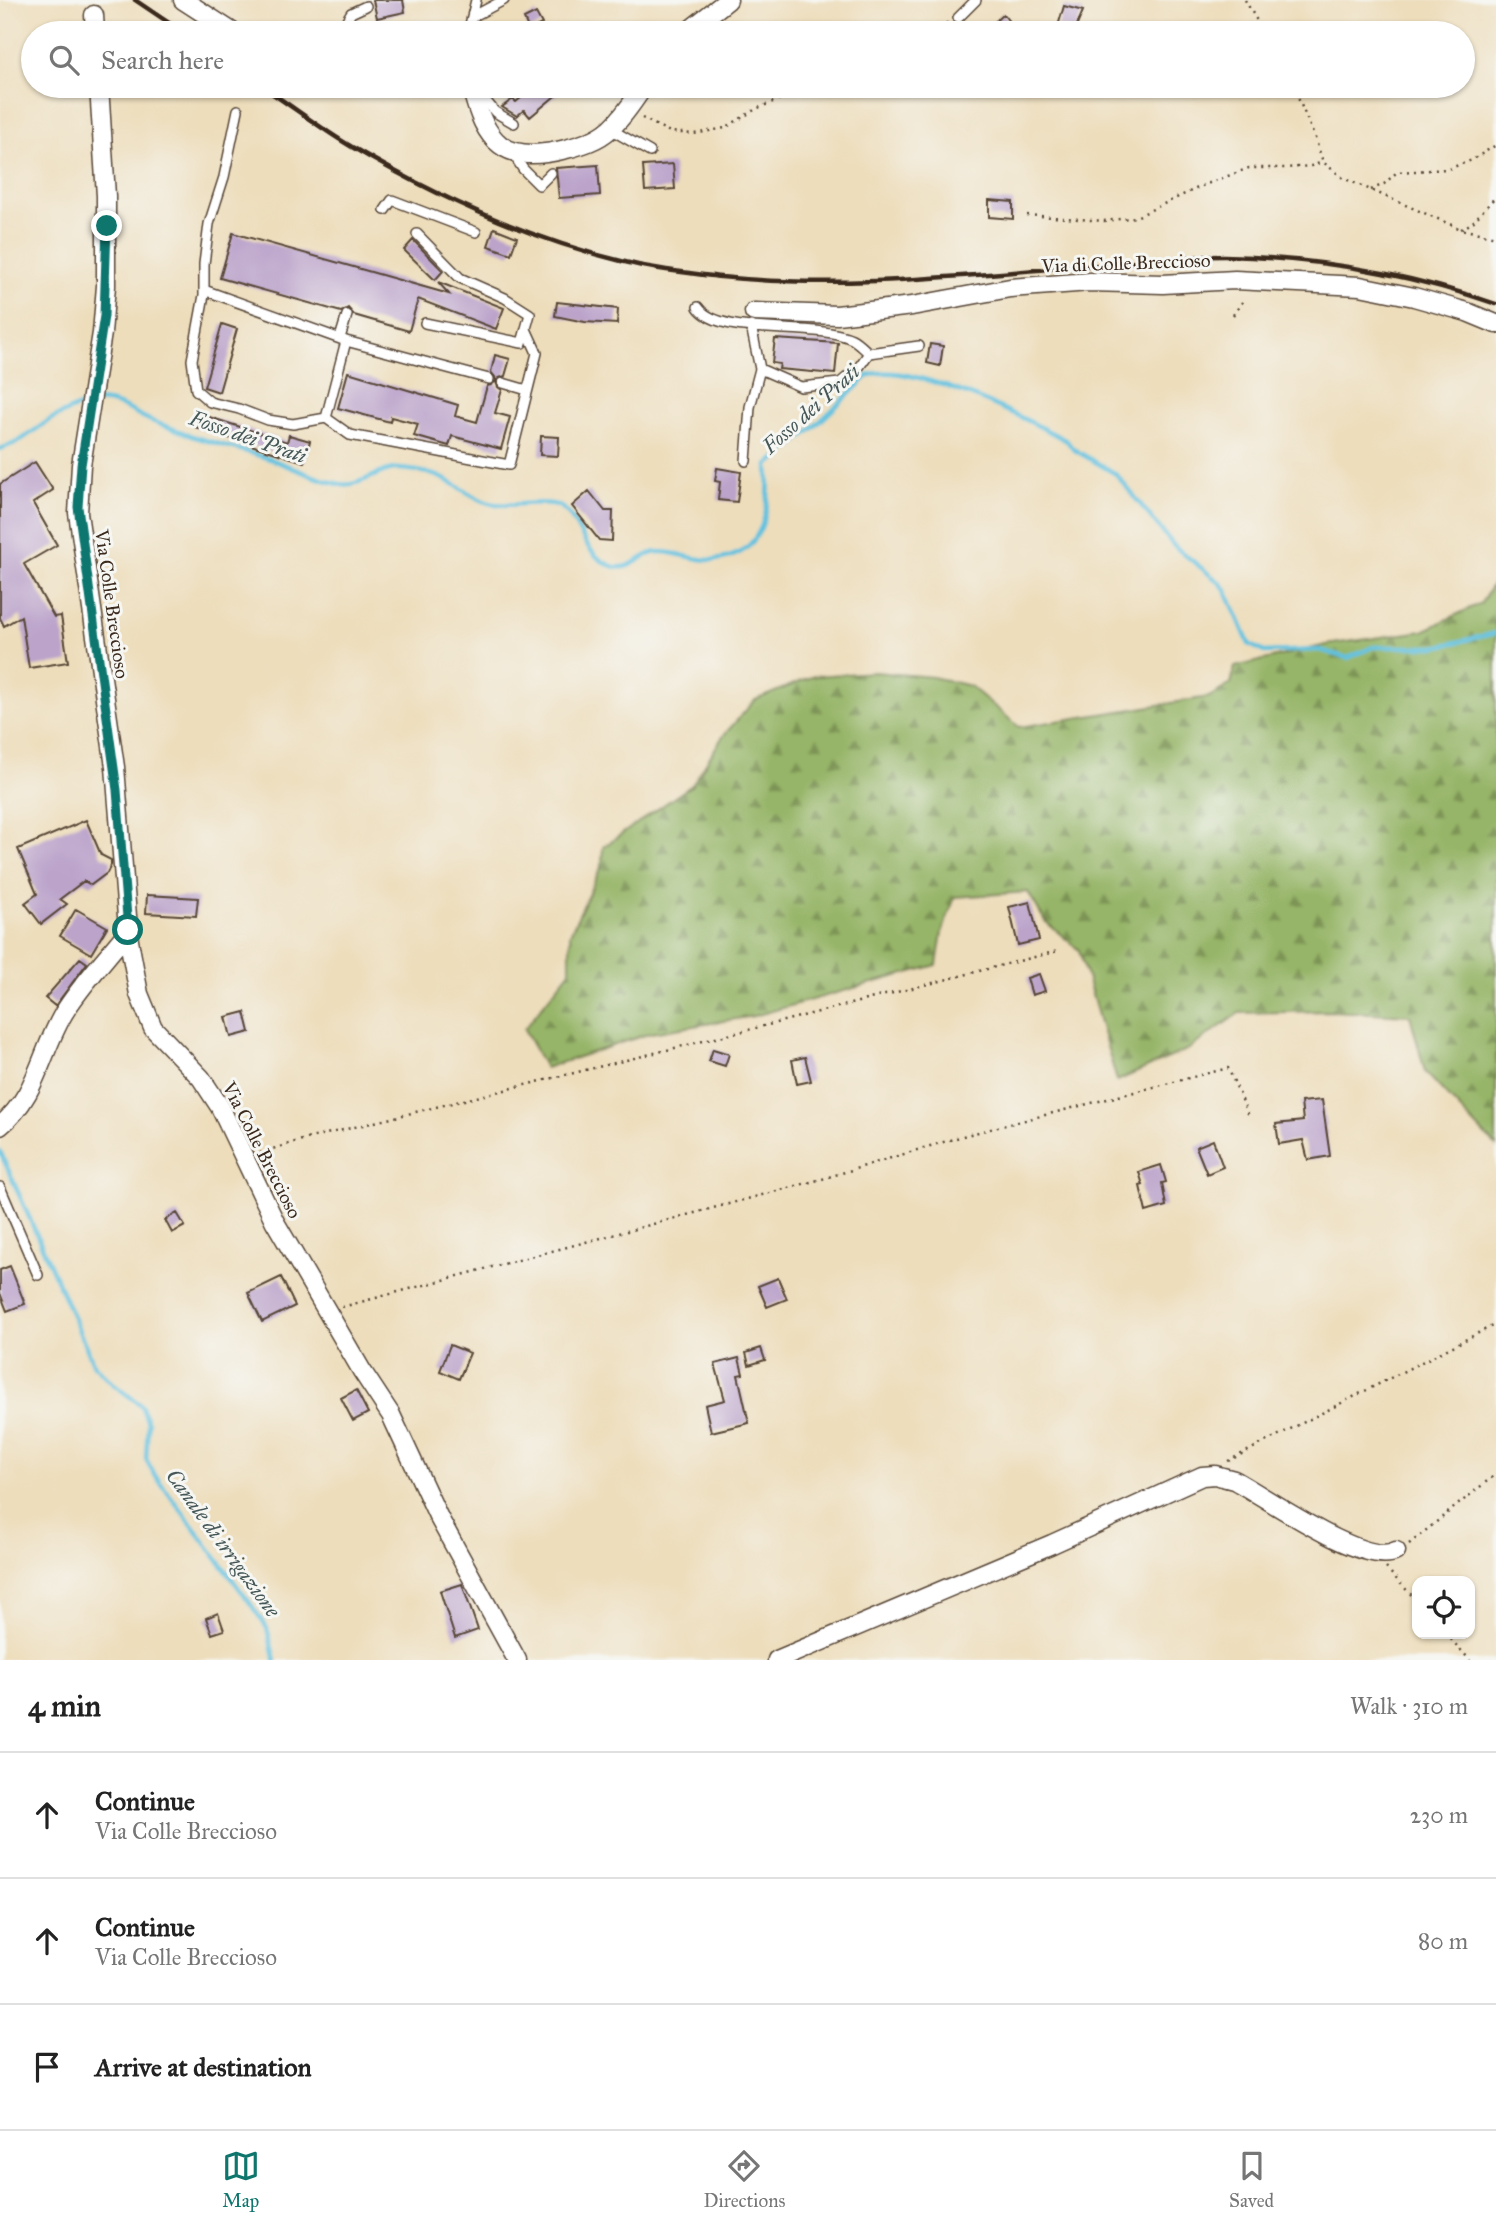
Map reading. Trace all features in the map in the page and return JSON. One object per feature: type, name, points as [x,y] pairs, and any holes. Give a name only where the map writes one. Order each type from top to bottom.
[{"type":"street","points":[[183,0],[215,21]]},
{"type":"street","points":[[701,21],[728,0]]},
{"type":"street","name":"Via Colle Breccioso","points":[[100,98],[106,178],[104,316],[81,465],[78,513],[117,790],[134,974],[147,1017],[157,1033],[209,1088],[220,1107],[282,1235],[391,1415],[439,1518],[517,1660]]},
{"type":"street","points":[[474,98],[478,116],[489,135],[512,152],[544,155],[586,144],[610,130],[635,98]]},
{"type":"street","name":"Via di Colle Breccioso","points":[[753,319],[871,313],[1010,288],[1090,282],[1163,284],[1248,281],[1360,286],[1414,297],[1496,324]]},
{"type":"street","points":[[0,1125],[16,1113],[30,1090],[66,1009],[128,930]]},
{"type":"street","points":[[777,1660],[1052,1544],[1202,1476],[1222,1476],[1234,1480],[1362,1551],[1381,1555],[1396,1551]]},
{"type":"lane","points":[[472,21],[476,0]]},
{"type":"lane","points":[[474,16],[504,0]]},
{"type":"lane","points":[[958,18],[976,0]]},
{"type":"lane","points":[[346,21],[351,13],[366,6]]},
{"type":"lane","points":[[483,98],[495,112],[514,123]]},
{"type":"lane","points":[[238,110],[224,177],[209,224],[204,290],[192,360],[196,390],[211,402],[268,420],[293,424],[326,418],[349,435],[509,465],[537,353],[526,329]]},
{"type":"lane","points":[[610,130],[650,152]]},
{"type":"lane","points":[[512,152],[523,169],[539,185],[551,173]]},
{"type":"lane","points":[[385,210],[392,200],[475,232]]},
{"type":"lane","points":[[417,233],[460,278],[505,298],[530,314],[522,343],[425,323]]},
{"type":"lane","points":[[204,290],[343,340],[489,379]]},
{"type":"lane","points":[[698,307],[704,315],[724,323],[753,319],[852,339],[869,353]]},
{"type":"lane","points":[[326,418],[346,315]]},
{"type":"lane","points":[[746,461],[750,407],[760,369],[753,319]]},
{"type":"lane","points":[[760,369],[801,387],[840,383],[859,367],[869,353],[919,346]]},
{"type":"lane","points":[[503,383],[527,390]]},
{"type":"lane","points":[[0,1187],[38,1275]]},
{"type":"path","points":[[1245,0],[1257,21]]},
{"type":"path","points":[[952,21],[958,18]]},
{"type":"path","points":[[626,110],[670,132],[694,134],[724,128],[783,98]]},
{"type":"path","points":[[1298,98],[1323,162],[1343,178],[1461,229],[1496,237]]},
{"type":"path","points":[[1371,190],[1384,184],[1397,172],[1448,169],[1472,160],[1496,145]]},
{"type":"path","points":[[1027,215],[1104,221],[1136,217],[1204,185],[1249,169],[1311,166],[1323,162]]},
{"type":"path","points":[[1461,229],[1472,223],[1496,196]]},
{"type":"path","points":[[1233,315],[1244,302],[1248,281]]},
{"type":"path","points":[[245,1158],[298,1140],[1058,951]]},
{"type":"path","points":[[328,1310],[822,1179],[962,1136],[1228,1068],[1250,1118]]},
{"type":"path","points":[[1218,1466],[1496,1324]]},
{"type":"path","points":[[1396,1551],[1413,1541],[1496,1474]]},
{"type":"path","points":[[1362,1551],[1388,1570],[1412,1596]]},
{"type":"path","points":[[1451,1639],[1470,1660]]},
{"type":"green space","points":[[1496,578],[1496,1147],[1425,1072],[1410,1015],[1331,1011],[1239,1013],[1189,1049],[1117,1081],[1079,950],[1045,921],[1028,892],[955,897],[942,932],[937,965],[754,1016],[651,1033],[545,1068],[524,1029],[570,971],[570,934],[602,865],[603,847],[692,785],[723,736],[755,700],[814,676],[875,672],[933,677],[970,686],[1019,727],[1209,697],[1231,684],[1235,667],[1326,645],[1423,631],[1481,603]]},
{"type":"building","points":[[373,0],[403,0],[405,12],[377,18]]},
{"type":"building","points":[[1064,6],[1083,11],[1079,21],[1060,21]]},
{"type":"building","points":[[536,13],[540,21],[525,21],[524,19]]},
{"type":"building","points":[[1003,14],[1009,21],[996,21]]},
{"type":"building","points":[[521,98],[553,98],[530,117],[524,110],[517,116],[502,107],[513,99],[516,102]]},
{"type":"building","points":[[673,164],[675,189],[645,191],[643,166]]},
{"type":"building","points":[[598,165],[600,195],[559,198],[556,168]]},
{"type":"building","points":[[989,200],[1013,202],[1013,219],[989,217]]},
{"type":"building","points":[[494,228],[517,237],[511,254],[488,246]]},
{"type":"building","points":[[233,233],[449,294],[438,282],[504,308],[496,329],[418,299],[409,331],[354,315],[348,308],[341,312],[220,278]]},
{"type":"building","points":[[413,240],[443,271],[435,280],[404,250]]},
{"type":"building","points":[[557,302],[618,309],[617,324],[585,322],[555,316]]},
{"type":"building","points":[[222,324],[237,329],[219,392],[204,387]]},
{"type":"building","points":[[775,339],[838,343],[835,374],[779,369],[780,364],[772,363]]},
{"type":"building","points":[[930,344],[943,346],[940,366],[927,363]]},
{"type":"building","points":[[495,355],[510,359],[505,376],[496,382],[502,390],[495,413],[510,417],[501,449],[452,436],[449,446],[414,436],[418,424],[391,417],[390,422],[338,408],[348,372],[458,405],[455,416],[477,422],[487,386],[496,381],[491,372]]},
{"type":"building","points":[[200,414],[287,442],[289,435],[310,441],[304,462],[195,427]]},
{"type":"building","points":[[541,436],[559,437],[558,456],[540,455]]},
{"type":"building","points":[[35,462],[53,490],[33,503],[57,545],[24,564],[54,617],[61,616],[68,662],[29,668],[21,616],[4,626],[0,618],[0,484]]},
{"type":"building","points":[[717,468],[741,472],[737,502],[718,500],[720,482],[715,481]]},
{"type":"building","points":[[589,491],[605,511],[613,511],[612,541],[599,540],[572,506]]},
{"type":"building","points":[[86,820],[101,855],[111,860],[111,865],[107,873],[91,885],[84,881],[60,899],[67,904],[41,924],[25,903],[37,894],[18,849]]},
{"type":"building","points":[[147,895],[198,898],[196,916],[146,913]]},
{"type":"building","points":[[1030,902],[1039,940],[1018,945],[1009,907]]},
{"type":"building","points":[[76,909],[107,927],[91,954],[60,936]]},
{"type":"building","points":[[80,958],[87,963],[55,1006],[45,998]]},
{"type":"building","points":[[1039,974],[1045,991],[1032,995],[1027,978]]},
{"type":"building","points":[[245,1012],[250,1032],[231,1037],[226,1017]]},
{"type":"building","points":[[713,1049],[729,1054],[725,1066],[709,1061]]},
{"type":"building","points":[[805,1057],[811,1081],[797,1084],[792,1060]]},
{"type":"building","points":[[1322,1100],[1330,1156],[1308,1160],[1303,1140],[1279,1144],[1276,1124],[1303,1121],[1301,1102]]},
{"type":"building","points":[[1213,1140],[1223,1167],[1207,1174],[1196,1147]]},
{"type":"building","points":[[1161,1165],[1166,1182],[1162,1183],[1166,1206],[1146,1212],[1139,1172]]},
{"type":"building","points":[[177,1213],[185,1226],[172,1233],[165,1220]]},
{"type":"building","points":[[10,1266],[25,1304],[7,1311],[0,1293],[0,1270]]},
{"type":"building","points":[[281,1277],[295,1306],[262,1322],[248,1293]]},
{"type":"building","points":[[778,1278],[787,1299],[767,1307],[758,1286]]},
{"type":"building","points":[[450,1345],[470,1353],[459,1379],[440,1371]]},
{"type":"building","points":[[761,1348],[765,1360],[749,1365],[746,1353]]},
{"type":"building","points":[[739,1358],[743,1374],[738,1375],[749,1423],[711,1432],[705,1405],[725,1400],[715,1364]]},
{"type":"building","points":[[356,1390],[368,1413],[353,1421],[341,1398]]},
{"type":"building","points":[[462,1584],[478,1630],[455,1638],[440,1591]]},
{"type":"building","points":[[218,1613],[224,1630],[212,1634],[206,1618]]},
{"type":"waterway","name":"Fosso dei Prati","points":[[95,402],[117,405],[189,435],[270,459],[314,477],[340,484],[355,483],[393,469],[406,469],[441,478],[489,503],[552,504],[561,507],[568,514],[592,552],[601,560],[612,566],[625,567],[655,553],[667,552],[713,560],[730,557],[744,550],[754,540],[766,513],[768,465],[812,429],[868,376],[886,373],[910,376],[968,394],[1026,420],[1067,441],[1073,449],[1116,474],[1174,546],[1226,590],[1249,644],[1264,652],[1320,650],[1348,658],[1373,647],[1436,647],[1496,633]]},
{"type":"waterway","name":"Fosso dei Prati","points":[[0,449],[18,442],[51,419],[86,403]]},
{"type":"waterway","name":"Canale di irrigazione","points":[[0,1151],[94,1365],[113,1384],[141,1405],[148,1423],[146,1459],[154,1474],[267,1628],[275,1660]]},
{"type":"railway","points":[[135,0],[166,21]]},
{"type":"railway","points":[[278,98],[352,147],[417,183],[485,215],[589,253],[649,267],[721,277],[816,282],[959,276],[1193,257],[1259,257],[1362,269],[1429,284],[1496,304]]},
{"type":"route","points":[[107,226],[104,316],[81,465],[78,507],[117,790],[128,930]]}]
